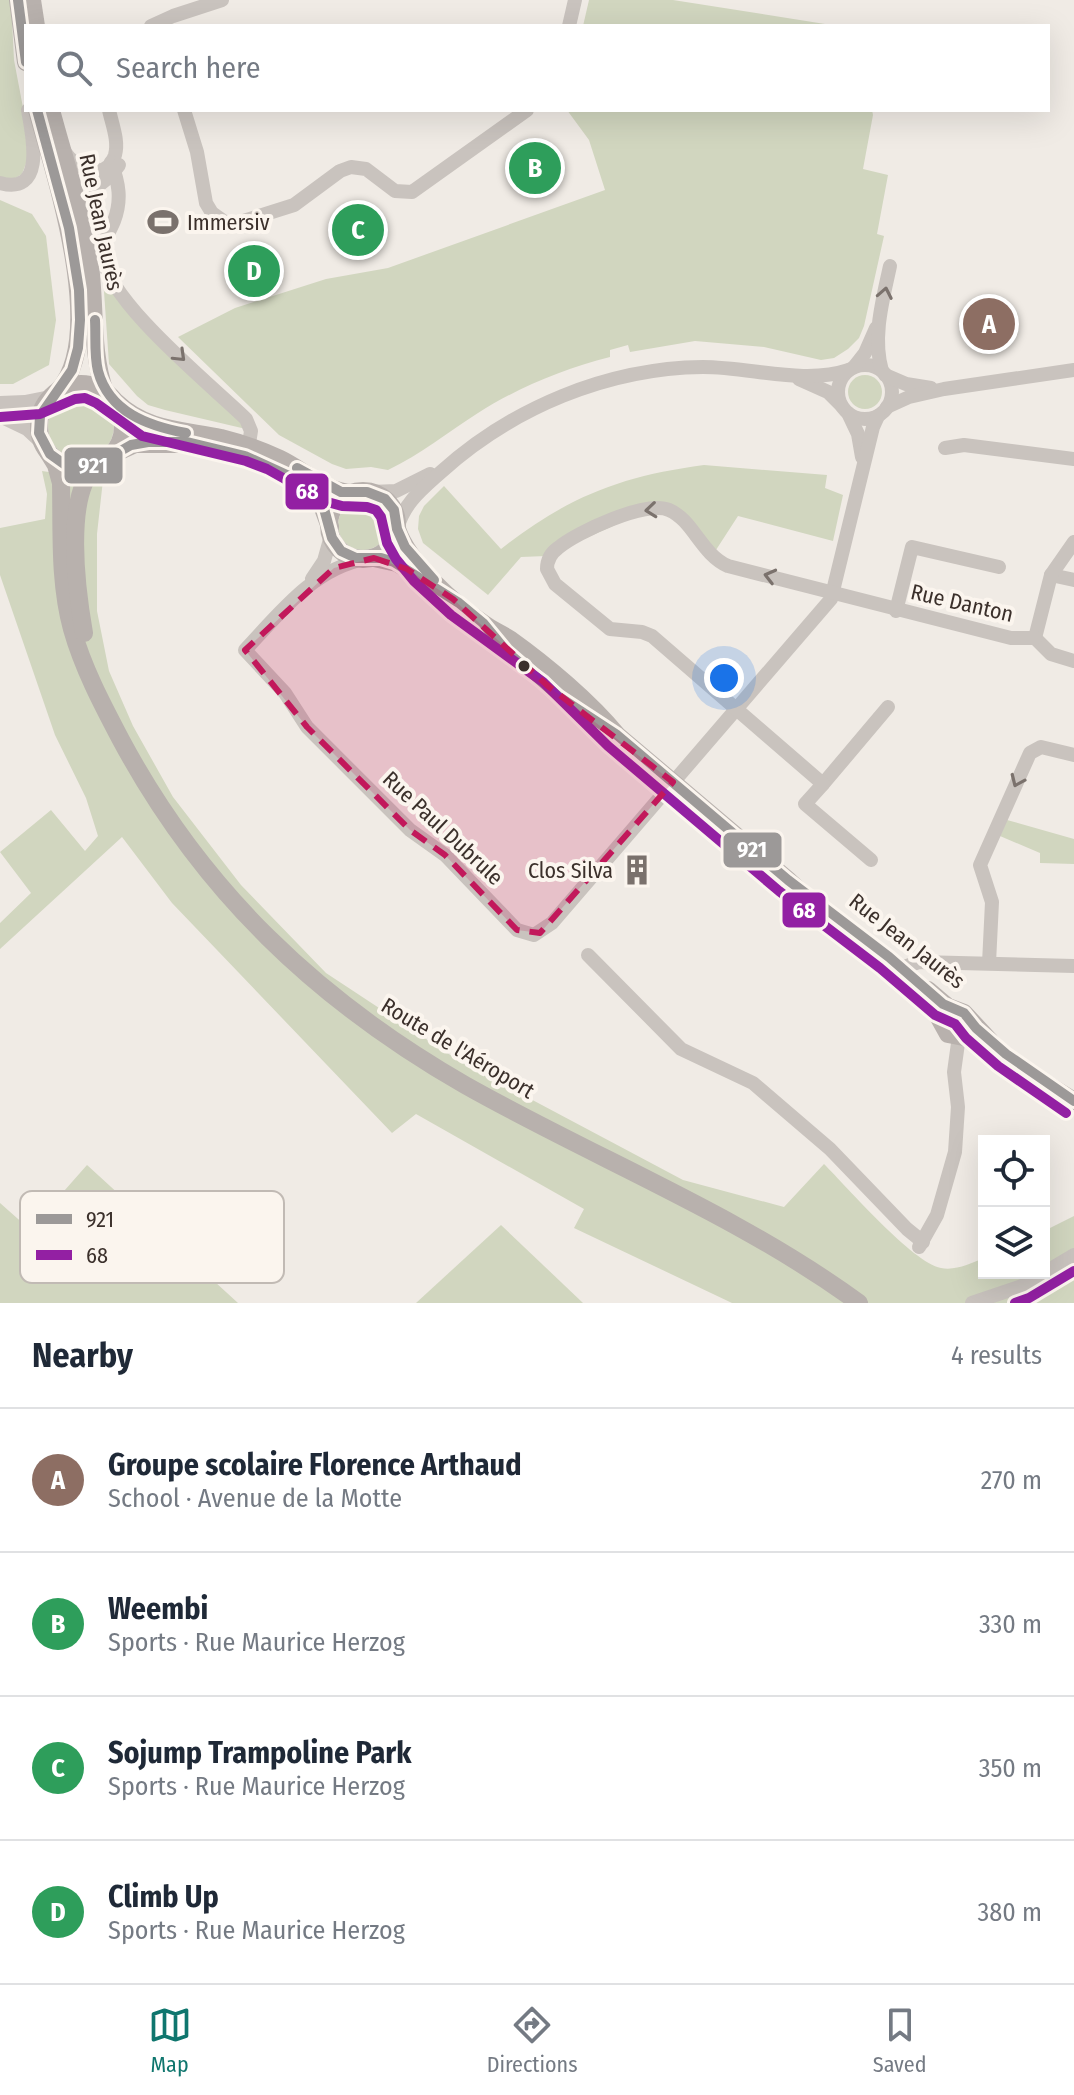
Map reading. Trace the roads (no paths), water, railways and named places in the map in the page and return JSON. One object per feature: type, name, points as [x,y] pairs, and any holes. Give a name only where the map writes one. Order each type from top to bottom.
[{"type":"main road","points":[[18,0],[24,46]]},
{"type":"main road","points":[[32,0],[36,24]]},
{"type":"main road","name":"Rue Jean Jaurès","points":[[38,112],[67,225],[78,302],[76,359],[69,378],[54,393]]},
{"type":"main road","name":"Rue Jean Jaurès","points":[[52,112],[84,234],[95,304],[97,368],[109,396]]},
{"type":"main road","points":[[109,396],[96,387],[80,384],[54,393],[39,421],[45,447],[56,460],[81,468],[104,460],[129,445],[156,442],[247,451],[283,461],[334,490],[372,492],[391,506],[397,519],[397,529],[390,547],[370,558],[355,558],[342,552],[330,531],[324,506],[308,487],[290,475],[247,451],[221,438],[157,427],[135,418],[109,396]]},
{"type":"main road","points":[[104,460],[117,447],[122,431],[121,415],[109,396]]},
{"type":"main road","name":"Route de l'Aéroport","points":[[45,447],[56,465],[61,483],[64,567],[71,626],[88,675],[118,734],[169,820],[210,876],[289,959],[353,1013],[466,1085],[730,1222],[827,1280],[859,1303]]},
{"type":"main road","name":"Route de l'Aéroport","points":[[104,460],[85,479],[80,495],[77,539],[79,591],[87,647],[118,734]]},
{"type":"main road","points":[[330,531],[334,508],[340,500],[353,493]]},
{"type":"main road","name":"Rue Jean Jaurès","points":[[397,529],[411,555],[453,599]]},
{"type":"main road","name":"Rue Jean Jaurès","points":[[370,558],[397,563],[515,643],[596,711],[617,735],[788,880],[901,974],[943,1004],[963,1014],[988,1039],[1033,1075]]},
{"type":"main road","name":"Rue Jean Jaurès","points":[[901,974],[952,1032],[974,1039],[1074,1101]]},
{"type":"main road","points":[[952,1032],[969,1028],[963,1014]]},
{"type":"street","points":[[155,24],[222,0]]},
{"type":"street","points":[[569,24],[575,0]]},
{"type":"street","points":[[0,183],[15,184],[23,180],[33,165],[35,144],[28,112]]},
{"type":"street","name":"Rue Jean Jaurès","points":[[109,112],[114,131],[113,167],[120,193],[116,216],[103,247],[108,274],[124,302],[246,419],[251,431],[247,451]]},
{"type":"street","points":[[185,112],[199,161],[206,203],[217,218],[231,223],[294,205],[340,171],[351,167],[366,169],[395,191],[412,192],[524,112]]},
{"type":"street","points":[[60,144],[80,168],[95,171],[113,167]]},
{"type":"street","points":[[84,234],[90,193],[113,167]]},
{"type":"street","points":[[673,782],[827,605],[834,593],[863,466],[882,411],[892,393],[879,351],[880,320],[890,266]]},
{"type":"street","points":[[863,466],[858,434],[844,409],[838,386],[865,353],[880,320]]},
{"type":"street","points":[[372,492],[388,493],[403,488],[539,407],[571,392],[627,376],[703,367],[829,376],[868,365],[914,386],[944,389]]},
{"type":"street","points":[[779,373],[819,388],[860,419],[909,397],[1074,370]]},
{"type":"street","points":[[0,403],[54,393]]},
{"type":"street","points":[[0,416],[27,429],[45,447]]},
{"type":"street","points":[[945,448],[964,445],[1074,459]]},
{"type":"street","points":[[397,529],[406,505],[458,457]]},
{"type":"street","name":"Rue Danton","points":[[738,709],[652,636],[642,632],[614,631],[595,618],[550,579],[547,563],[551,554],[601,525],[647,509],[664,508],[679,517],[709,554],[722,563],[896,611],[1016,639],[1035,638],[1051,654],[1074,661]]},
{"type":"street","name":"Rue Paul Dubrule","points":[[330,531],[323,563],[303,590],[245,650],[285,693],[307,727],[410,830],[445,855],[517,930],[534,935],[547,928],[673,782]]},
{"type":"street","points":[[1035,638],[1051,575],[1074,542]]},
{"type":"street","points":[[896,611],[912,547],[999,567]]},
{"type":"street","name":"Rue Paul Dubrule","points":[[303,590],[334,568],[370,558]]},
{"type":"street","points":[[1051,575],[1074,580]]},
{"type":"street","points":[[871,860],[805,804],[888,707]]},
{"type":"street","points":[[738,709],[823,784]]},
{"type":"street","points":[[989,963],[992,902],[980,865],[1030,753],[1041,747],[1074,755]]},
{"type":"street","points":[[588,955],[681,1049],[753,1083],[830,1149],[921,1245],[941,1204],[955,1152],[958,1107],[954,1072],[949,1060],[952,1032]]},
{"type":"street","points":[[901,974],[910,964],[919,962],[1074,966]]},
{"type":"street","points":[[972,1303],[1022,1286],[1074,1255]]},
{"type":"place","name":"Weembi","points":[[535,168]]},
{"type":"place","name":"Immersiv","points":[[163,222]]},
{"type":"place","name":"Sojump Trampoline Park","points":[[358,230]]},
{"type":"place","name":"Climb Up","points":[[254,271]]},
{"type":"place","name":"Groupe scolaire Florence Arthaud","points":[[989,324]]},
{"type":"place","name":"Clos Silva","points":[[637,870]]}]
